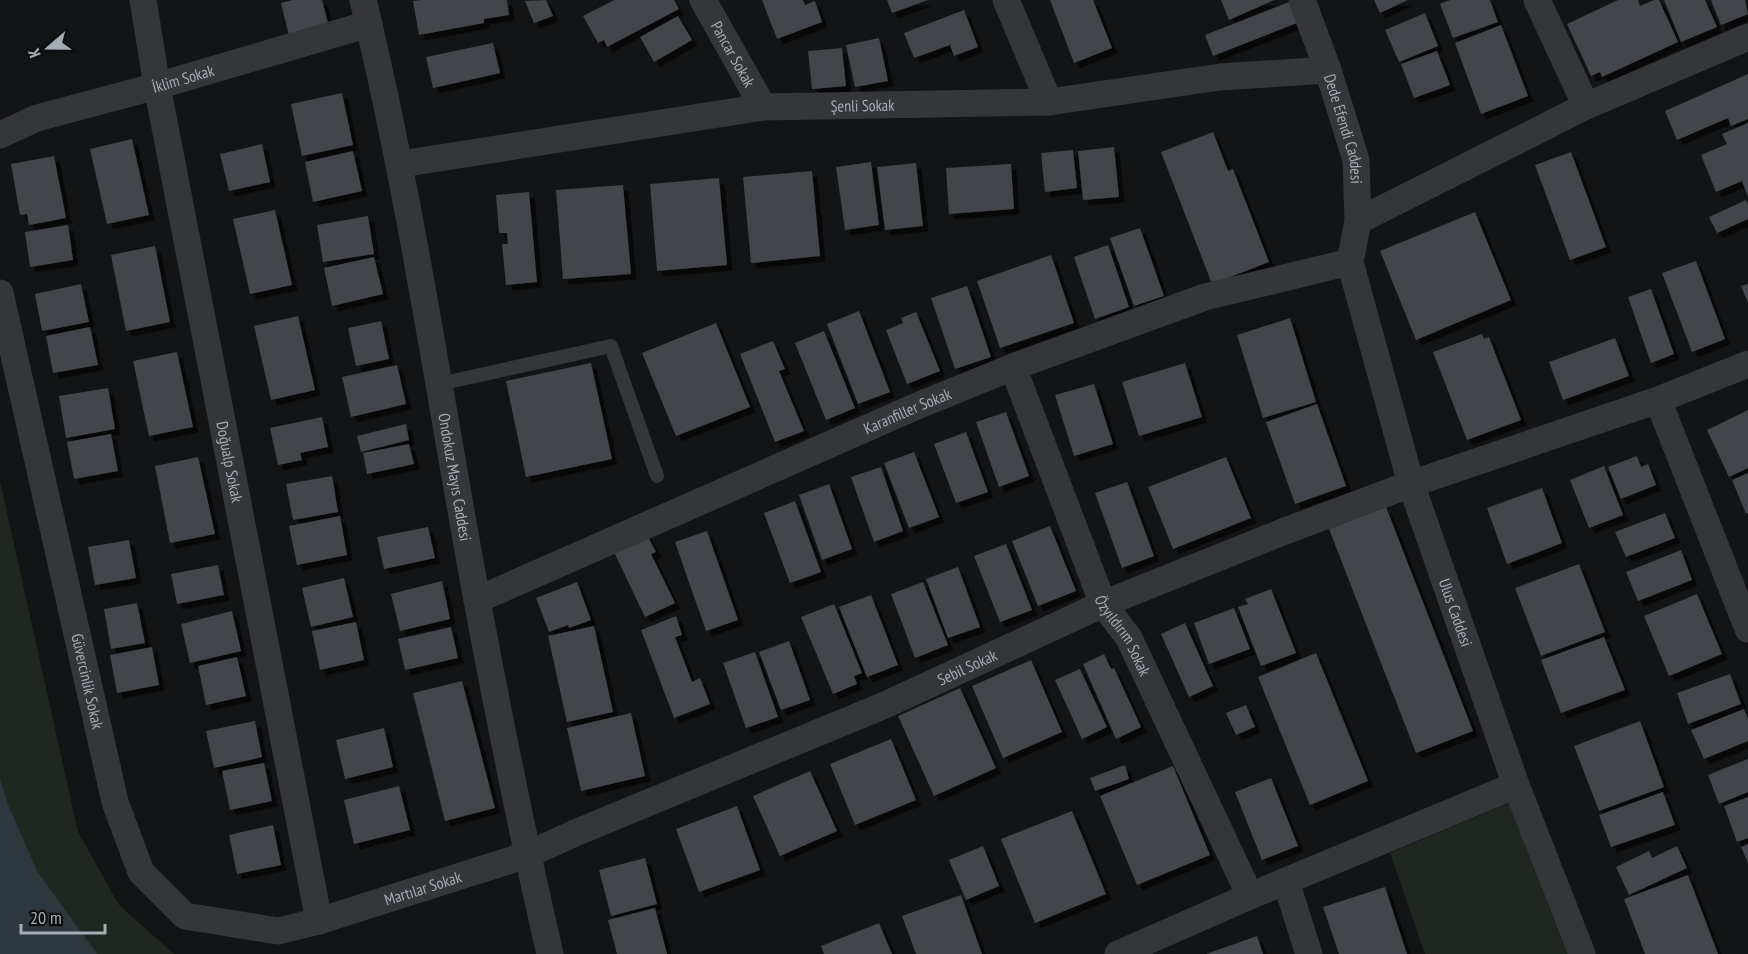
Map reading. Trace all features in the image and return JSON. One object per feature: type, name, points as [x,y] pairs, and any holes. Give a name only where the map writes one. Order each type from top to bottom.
[{"type":"street","name":"Doğualp Sokak","points":[[143,0],[157,86],[319,921]]},
{"type":"street","name":"Pancar Sokak","points":[[704,0],[763,107]]},
{"type":"street","points":[[1006,0],[1049,102]]},
{"type":"street","name":"Dede Efendi Caddesi","points":[[1302,0],[1328,70],[1356,160],[1358,221],[1350,262]]},
{"type":"street","points":[[1537,0],[1586,106]]},
{"type":"street","name":"İklim Sokak","points":[[0,135],[37,118],[157,86],[366,12]]},
{"type":"street","name":"Ondokuz Mayıs Caddesi","points":[[366,12],[400,164],[477,600],[527,855],[550,954]]},
{"type":"street","points":[[1358,221],[1586,106],[1748,37]]},
{"type":"street","name":"Şenli Sokak","points":[[400,164],[763,107],[1049,102],[1220,77],[1328,70]]},
{"type":"street","name":"Karanfiller Sokak","points":[[477,600],[917,406],[1013,367],[1204,297],[1350,262]]},
{"type":"street","name":"Ulus Caddesi","points":[[1350,262],[1411,484],[1516,785],[1582,954]]},
{"type":"street","name":"Güvercinlik Sokak","points":[[0,292],[115,802],[141,872],[185,916],[278,931],[319,921]]},
{"type":"street","name":"Sebil Sokak","points":[[527,855],[574,833],[885,705],[1103,604],[1285,531],[1411,484],[1658,400],[1748,364]]},
{"type":"street","name":"Özyıldırım Sokak","points":[[1013,367],[1103,604],[1129,638],[1250,896]]},
{"type":"street","points":[[1658,400],[1748,629]]},
{"type":"street","points":[[1118,954],[1516,785]]},
{"type":"street","name":"Martılar Sokak","points":[[319,921],[527,855]]},
{"type":"street","points":[[1286,882],[1309,954]]},
{"type":"lane","points":[[439,384],[611,346],[657,476]]},
{"type":"shaded area","points":[[0,481],[78,832],[119,905],[174,954],[0,954]]},
{"type":"shaded area","points":[[0,779],[7,802],[37,871],[97,954],[0,954]]},
{"type":"shaded area","points":[[1509,803],[1567,954],[1425,954],[1390,853]]},
{"type":"building","points":[[292,0],[322,0],[328,23],[290,40],[281,3]]},
{"type":"building","points":[[507,0],[509,15],[484,19],[484,23],[419,35],[413,1]]},
{"type":"building","points":[[546,0],[553,16],[534,23],[525,1]]},
{"type":"building","points":[[614,0],[674,0],[679,9],[607,47],[604,40],[598,43],[583,16]]},
{"type":"building","points":[[762,0],[803,0],[805,5],[815,1],[822,22],[777,39]]},
{"type":"building","points":[[887,0],[928,0],[892,13]]},
{"type":"building","points":[[1050,0],[1093,0],[1112,48],[1074,63]]},
{"type":"building","points":[[1221,0],[1274,0],[1229,20]]},
{"type":"building","points":[[1294,0],[1302,21],[1213,56],[1205,35]]},
{"type":"building","points":[[1374,0],[1408,0],[1380,13]]},
{"type":"building","points":[[1450,0],[1490,0],[1498,22],[1453,38],[1440,4]]},
{"type":"building","points":[[1618,0],[1638,0],[1640,6],[1659,0],[1678,42],[1602,77],[1600,72],[1591,76],[1567,24]]},
{"type":"building","points":[[1664,0],[1705,0],[1717,27],[1681,42]]},
{"type":"building","points":[[1711,0],[1745,0],[1748,14],[1721,25]]},
{"type":"building","points":[[964,10],[978,47],[954,56],[950,45],[914,58],[904,33]]},
{"type":"building","points":[[1425,13],[1438,46],[1399,62],[1385,30]]},
{"type":"building","points":[[678,16],[692,40],[654,62],[640,37]]},
{"type":"building","points":[[1501,25],[1528,96],[1481,114],[1455,43]]},
{"type":"building","points":[[879,38],[888,81],[855,87],[846,45]]},
{"type":"building","points":[[493,43],[500,73],[433,88],[426,57]]},
{"type":"building","points":[[842,48],[846,86],[812,89],[808,51]]},
{"type":"building","points":[[1437,51],[1450,85],[1414,98],[1401,64]]},
{"type":"building","points":[[1748,74],[1748,119],[1731,126],[1728,118],[1677,140],[1665,111]]},
{"type":"building","points":[[342,93],[353,145],[302,156],[291,104]]},
{"type":"building","points":[[1748,123],[1748,197],[1742,181],[1716,192],[1701,155],[1727,144],[1722,134]]},
{"type":"building","points":[[1213,132],[1228,171],[1233,169],[1269,262],[1212,284],[1161,152]]},
{"type":"building","points":[[132,139],[149,215],[107,224],[90,149]]},
{"type":"building","points":[[262,144],[270,182],[229,191],[220,154]]},
{"type":"building","points":[[1114,147],[1119,197],[1083,200],[1078,151]]},
{"type":"building","points":[[1073,150],[1077,188],[1045,192],[1041,153]]},
{"type":"building","points":[[353,151],[362,191],[313,202],[305,162]]},
{"type":"building","points":[[1571,152],[1606,247],[1570,260],[1535,165]]},
{"type":"building","points":[[54,156],[66,218],[29,225],[27,214],[20,215],[11,164]]},
{"type":"building","points":[[871,162],[879,225],[845,230],[836,167]]},
{"type":"building","points":[[916,163],[923,226],[885,230],[877,167]]},
{"type":"building","points":[[1011,164],[1014,209],[949,214],[946,168]]},
{"type":"building","points":[[812,171],[820,256],[751,263],[743,177]]},
{"type":"building","points":[[719,178],[727,265],[657,271],[650,184]]},
{"type":"building","points":[[623,185],[631,274],[563,279],[556,190]]},
{"type":"building","points":[[529,192],[537,282],[506,285],[502,244],[508,244],[507,233],[499,233],[496,195]]},
{"type":"building","points":[[1746,200],[1748,219],[1717,233],[1709,217]]},
{"type":"building","points":[[275,210],[292,285],[250,294],[233,219]]},
{"type":"building","points":[[1475,212],[1511,300],[1416,340],[1380,251]]},
{"type":"building","points":[[368,216],[374,254],[323,262],[317,225]]},
{"type":"building","points":[[68,225],[73,260],[30,267],[25,232]]},
{"type":"building","points":[[1140,228],[1164,296],[1134,306],[1110,238]]},
{"type":"building","points":[[1108,245],[1129,307],[1095,319],[1074,257]]},
{"type":"building","points":[[155,246],[170,322],[126,331],[111,255]]},
{"type":"building","points":[[1051,255],[1074,323],[1000,348],[977,281]]},
{"type":"building","points":[[374,257],[383,294],[332,306],[324,268]]},
{"type":"building","points":[[1696,261],[1725,339],[1692,352],[1662,273]]},
{"type":"building","points":[[81,284],[89,322],[42,331],[35,294]]},
{"type":"building","points":[[1748,284],[1748,303],[1741,286]]},
{"type":"building","points":[[967,286],[991,357],[955,369],[931,298]]},
{"type":"building","points":[[1651,289],[1674,354],[1651,363],[1628,297]]},
{"type":"building","points":[[859,311],[890,392],[858,404],[827,324]]},
{"type":"building","points":[[916,312],[940,371],[907,384],[886,330],[903,323],[901,318]]},
{"type":"building","points":[[298,316],[315,390],[271,400],[254,326]]},
{"type":"building","points":[[1290,318],[1316,402],[1263,418],[1237,335]]},
{"type":"building","points":[[381,321],[389,359],[356,366],[348,328]]},
{"type":"building","points":[[716,323],[750,407],[676,436],[642,353]]},
{"type":"building","points":[[90,327],[98,365],[53,373],[46,336]]},
{"type":"building","points":[[824,331],[855,408],[826,420],[795,343]]},
{"type":"building","points":[[1482,334],[1484,339],[1489,337],[1521,420],[1467,440],[1433,352]]},
{"type":"building","points":[[1615,338],[1629,376],[1563,400],[1549,362]]},
{"type":"building","points":[[773,341],[785,369],[779,371],[804,431],[775,442],[740,354]]},
{"type":"building","points":[[177,352],[193,427],[149,436],[133,361]]},
{"type":"building","points":[[591,363],[612,459],[526,477],[506,381]]},
{"type":"building","points":[[1185,363],[1202,417],[1139,436],[1122,382]]},
{"type":"building","points":[[397,365],[406,404],[351,417],[342,377]]},
{"type":"building","points":[[1094,384],[1113,444],[1074,456],[1055,395]]},
{"type":"building","points":[[108,388],[115,429],[66,438],[59,396]]},
{"type":"building","points":[[1317,404],[1346,486],[1295,504],[1266,422]]},
{"type":"building","points":[[1748,410],[1748,468],[1729,477],[1707,430]]},
{"type":"building","points":[[1006,412],[1029,476],[999,487],[976,422]]},
{"type":"building","points":[[322,417],[328,447],[300,453],[302,460],[278,465],[270,428]]},
{"type":"building","points":[[406,424],[409,440],[361,452],[357,436]]},
{"type":"building","points":[[966,432],[988,492],[956,503],[934,444]]},
{"type":"building","points":[[111,434],[118,471],[74,479],[67,442]]},
{"type":"building","points":[[409,444],[414,464],[367,474],[363,453]]},
{"type":"building","points":[[914,452],[939,517],[909,528],[884,463]]},
{"type":"building","points":[[1637,456],[1641,467],[1648,464],[1656,485],[1621,499],[1608,467]]},
{"type":"building","points":[[198,457],[215,534],[170,543],[155,466]]},
{"type":"building","points":[[1226,457],[1251,518],[1173,549],[1148,487]]},
{"type":"building","points":[[1604,466],[1623,515],[1589,528],[1570,480]]},
{"type":"building","points":[[881,467],[903,531],[874,542],[851,477]]},
{"type":"building","points":[[1748,473],[1748,513],[1746,514],[1732,480]]},
{"type":"building","points":[[332,476],[338,512],[293,520],[286,484]]},
{"type":"building","points":[[1127,482],[1154,556],[1122,568],[1095,493]]},
{"type":"building","points":[[829,484],[852,549],[822,560],[799,495]]},
{"type":"building","points":[[1542,488],[1562,543],[1507,564],[1487,508]]},
{"type":"building","points":[[795,501],[821,572],[790,583],[764,513]]},
{"type":"building","points":[[1386,507],[1473,731],[1416,753],[1329,529]]},
{"type":"building","points":[[1665,513],[1675,538],[1626,557],[1615,532]]},
{"type":"building","points":[[340,516],[347,555],[297,565],[289,526]]},
{"type":"building","points":[[1050,526],[1076,591],[1038,606],[1012,541]]},
{"type":"building","points":[[428,527],[435,558],[384,569],[377,537]]},
{"type":"building","points":[[707,531],[738,620],[706,631],[675,542]]},
{"type":"building","points":[[646,533],[656,552],[651,554],[675,603],[645,617],[613,550]]},
{"type":"building","points":[[129,540],[136,578],[95,585],[88,547]]},
{"type":"building","points":[[1006,544],[1032,610],[1000,622],[974,556]]},
{"type":"building","points":[[1681,550],[1692,580],[1638,601],[1626,572]]},
{"type":"building","points":[[1579,564],[1605,632],[1541,656],[1515,588]]},
{"type":"building","points":[[218,565],[224,595],[177,604],[171,574]]},
{"type":"building","points":[[958,567],[980,627],[948,638],[926,579]]},
{"type":"building","points":[[344,578],[353,617],[311,627],[302,588]]},
{"type":"building","points":[[442,581],[450,619],[400,631],[391,594]]},
{"type":"building","points":[[577,582],[591,620],[549,632],[536,598]]},
{"type":"building","points":[[923,582],[948,645],[915,658],[891,594]]},
{"type":"building","points":[[1271,589],[1296,653],[1261,666],[1238,607],[1248,604],[1245,599]]},
{"type":"building","points":[[1697,594],[1722,654],[1669,676],[1644,616]]},
{"type":"building","points":[[871,595],[898,665],[867,677],[839,607]]},
{"type":"building","points":[[137,603],[145,643],[111,649],[104,609]]},
{"type":"building","points":[[834,604],[862,673],[854,676],[857,684],[833,694],[801,617]]},
{"type":"building","points":[[1234,608],[1250,649],[1209,664],[1194,623]]},
{"type":"building","points":[[232,611],[241,651],[190,663],[181,624]]},
{"type":"building","points":[[676,616],[682,635],[675,637],[692,682],[700,678],[710,704],[674,718],[641,630]]},
{"type":"building","points":[[356,622],[364,660],[320,670],[312,631]]},
{"type":"building","points":[[1185,623],[1213,686],[1189,697],[1161,634]]},
{"type":"building","points":[[594,626],[613,712],[567,722],[548,636]]},
{"type":"building","points":[[451,627],[458,658],[405,670],[398,639]]},
{"type":"building","points":[[1604,637],[1625,690],[1561,713],[1541,660]]},
{"type":"building","points":[[789,641],[810,700],[781,710],[759,652]]},
{"type":"building","points":[[152,647],[159,685],[117,693],[110,655]]},
{"type":"building","points":[[755,652],[778,717],[746,728],[723,663]]},
{"type":"building","points":[[1316,653],[1368,781],[1310,805],[1258,677]]},
{"type":"building","points":[[1104,654],[1111,669],[1114,668],[1141,727],[1116,739],[1083,664]]},
{"type":"building","points":[[237,657],[246,696],[206,705],[198,666]]},
{"type":"building","points":[[1031,660],[1062,732],[1003,758],[972,686]]},
{"type":"building","points":[[1080,669],[1107,727],[1082,739],[1055,680]]},
{"type":"building","points":[[1730,674],[1741,704],[1688,724],[1677,693]]},
{"type":"building","points":[[462,681],[495,808],[445,821],[413,693]]},
{"type":"building","points":[[960,688],[996,768],[934,796],[898,716]]},
{"type":"building","points":[[1246,705],[1255,727],[1236,735],[1226,713]]},
{"type":"building","points":[[1744,709],[1748,719],[1748,741],[1704,759],[1691,730]]},
{"type":"building","points":[[631,713],[645,776],[581,791],[567,728]]},
{"type":"building","points":[[255,721],[262,757],[214,768],[206,731]]},
{"type":"building","points":[[1640,721],[1664,787],[1599,811],[1574,746]]},
{"type":"building","points":[[384,728],[393,767],[345,779],[336,740]]},
{"type":"building","points":[[891,739],[916,800],[855,825],[830,764]]},
{"type":"building","points":[[1748,759],[1748,792],[1719,804],[1708,775]]},
{"type":"building","points":[[264,763],[272,801],[230,810],[222,771]]},
{"type":"building","points":[[1125,765],[1129,779],[1095,791],[1090,778]]},
{"type":"building","points":[[1173,766],[1210,855],[1137,885],[1100,796]]},
{"type":"building","points":[[810,771],[837,831],[780,856],[753,796]]},
{"type":"building","points":[[1271,778],[1298,846],[1262,860],[1235,792]]},
{"type":"building","points":[[399,786],[410,830],[354,844],[344,800]]},
{"type":"building","points":[[1663,792],[1675,825],[1611,847],[1599,815]]},
{"type":"building","points":[[1748,797],[1748,838],[1737,842],[1724,806]]},
{"type":"building","points":[[737,806],[760,870],[699,892],[676,829]]},
{"type":"building","points":[[1072,811],[1106,894],[1035,923],[1001,839]]},
{"type":"building","points":[[273,825],[281,865],[237,874],[229,835]]},
{"type":"building","points":[[1748,844],[1748,863],[1741,847]]},
{"type":"building","points":[[983,846],[999,886],[966,900],[949,860]]},
{"type":"building","points":[[1677,846],[1687,868],[1629,895],[1616,867],[1649,851],[1652,858]]},
{"type":"building","points":[[645,858],[657,904],[611,916],[599,870]]},
{"type":"building","points":[[1688,875],[1718,954],[1645,954],[1624,899]]},
{"type":"building","points":[[1385,887],[1407,954],[1339,954],[1323,907]]},
{"type":"building","points":[[961,895],[982,954],[916,954],[902,916]]},
{"type":"building","points":[[655,908],[667,954],[617,954],[608,920]]},
{"type":"building","points":[[879,923],[892,954],[824,954],[821,946]]},
{"type":"building","points":[[1257,936],[1263,954],[1206,954]]}]
